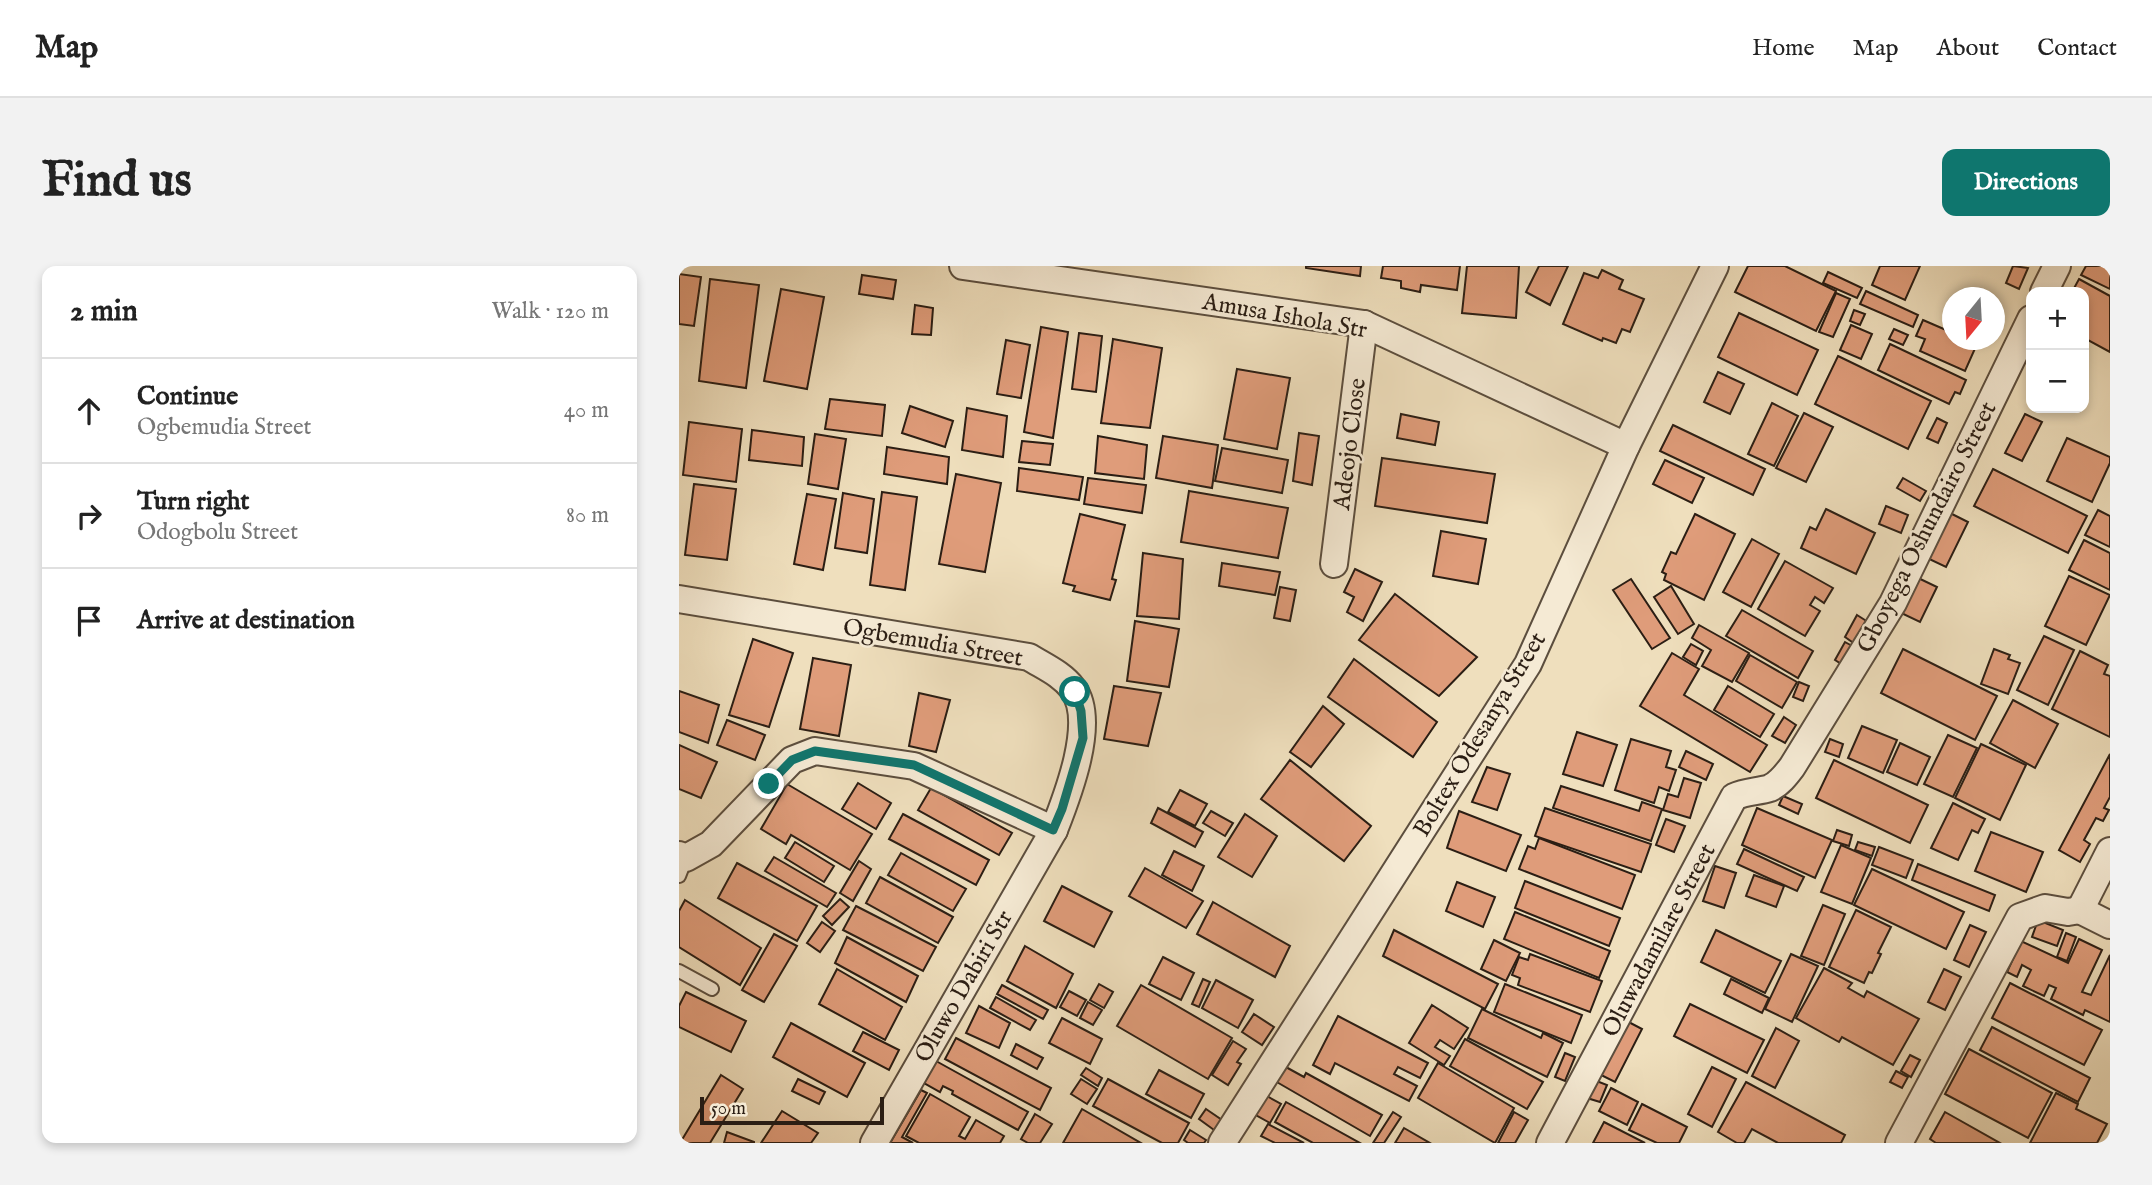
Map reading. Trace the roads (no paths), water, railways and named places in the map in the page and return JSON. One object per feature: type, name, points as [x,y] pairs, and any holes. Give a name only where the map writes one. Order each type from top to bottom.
[{"type":"street","name":"Amusa Ishola Str","points":[[970,266],[1364,324],[1626,446]]},
{"type":"street","name":"Boltex Odesanya Street","points":[[1222,1143],[1528,664],[1626,446],[1715,266]]},
{"type":"street","points":[[2046,287],[2057,266]]},
{"type":"street","name":"Adeojo Close","points":[[1334,564],[1364,324]]},
{"type":"street","name":"Gboyega Oshundairo Street","points":[[1792,767],[1893,603],[2026,329]]},
{"type":"street","name":"Ogbemudia Street","points":[[679,599],[1029,657],[1061,675],[1075,692],[1081,711],[1083,738],[1053,830]]},
{"type":"street","points":[[681,863],[711,844],[792,760],[815,751],[914,765],[1053,830]]},
{"type":"street","name":"Oluwadamilare Street","points":[[1550,1143],[1734,797],[1770,788],[1782,780],[1792,767]]},
{"type":"street","name":"Oluwo Dabiri Str","points":[[874,1143],[1053,830]]},
{"type":"street","points":[[2080,910],[2110,851]]},
{"type":"street","points":[[1899,1143],[2020,917],[2045,908],[2068,912],[2080,910],[2110,925]]},
{"type":"lane","points":[[679,971],[712,989]]}]
